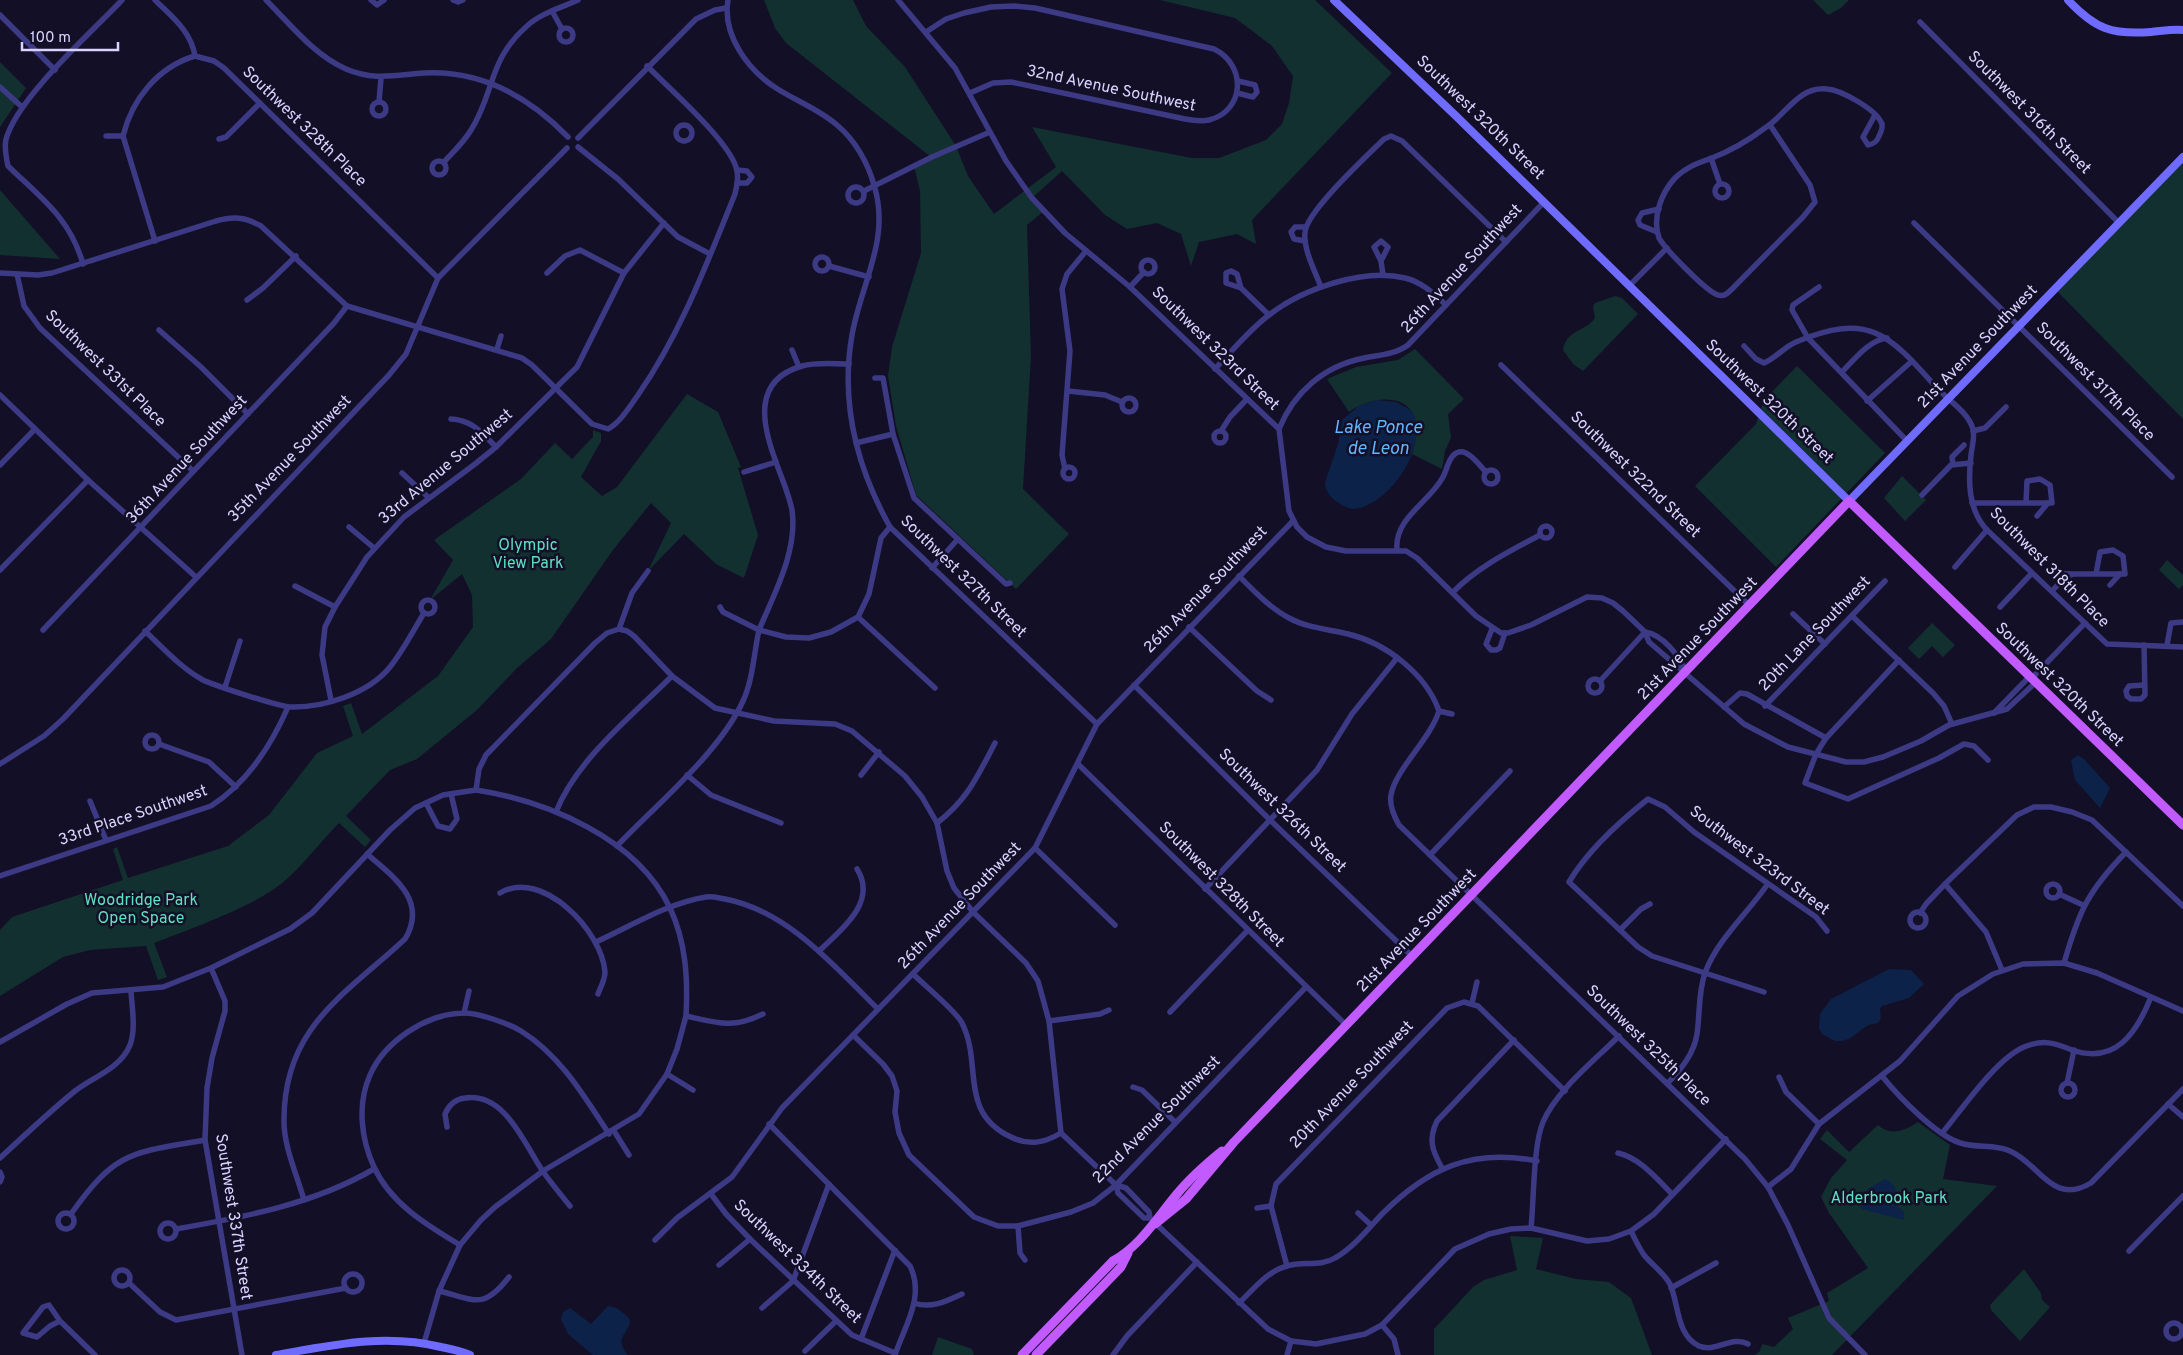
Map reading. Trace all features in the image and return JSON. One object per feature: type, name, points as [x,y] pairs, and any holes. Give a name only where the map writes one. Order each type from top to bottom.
[{"type":"main road","name":"Southwest 320th Street","points":[[1334,0],[2183,825]]},
{"type":"main road","points":[[2068,0],[2083,16],[2095,25],[2114,31],[2138,33],[2183,30]]},
{"type":"main road","name":"21st Avenue Southwest","points":[[1036,1355],[1121,1267],[1128,1253],[1152,1221],[1186,1199],[1234,1142],[1849,501],[2183,157]]},
{"type":"main road","name":"21st Avenue Southwest","points":[[1022,1355],[1113,1261],[1128,1253]]},
{"type":"main road","points":[[276,1355],[365,1340],[424,1343],[470,1355]]},
{"type":"street","points":[[83,264],[75,238],[63,219],[8,166],[5,154],[6,140],[22,107],[122,0]]},
{"type":"street","points":[[155,0],[183,28],[193,44],[195,56],[172,66],[136,101],[127,119],[124,136],[155,241]]},
{"type":"street","points":[[266,0],[302,37],[329,59],[346,69],[381,78],[442,73],[489,84],[533,104],[568,137]]},
{"type":"street","points":[[371,0],[377,5],[384,0]]},
{"type":"street","points":[[453,0],[458,2],[463,0]]},
{"type":"street","points":[[444,162],[472,129],[502,54],[510,43],[528,25],[552,11],[578,0]]},
{"type":"street","points":[[578,138],[647,66],[696,19],[714,10],[726,8],[728,0]]},
{"type":"street","name":"Southwest 323rd Street","points":[[898,0],[944,53],[970,93],[1006,161],[1032,198],[1086,252],[1130,287],[1279,430],[1287,500],[1293,521],[1301,532],[1313,541],[1337,550],[1364,552],[1406,551],[1417,558],[1476,616],[1492,629],[1503,633]]},
{"type":"street","name":"32nd Avenue Southwest","points":[[926,32],[955,16],[982,8],[1014,6],[1035,8],[1214,49],[1232,64],[1238,87],[1232,102],[1219,116],[1210,120],[1200,121],[1011,82],[992,83],[970,93]]},
{"type":"street","name":"Southwest 327th Street","points":[[726,8],[729,27],[745,60],[776,88],[823,113],[839,126],[861,154],[875,185],[880,205],[880,228],[869,277],[852,334],[848,364],[850,410],[856,443],[871,492],[890,527],[1097,724]]},
{"type":"street","points":[[552,11],[562,30]]},
{"type":"street","points":[[0,15],[55,70]]},
{"type":"street","name":"Southwest 316th Street","points":[[1920,22],[2118,222]]},
{"type":"street","name":"Southwest 328th Place","points":[[195,56],[214,61],[224,68],[438,278]]},
{"type":"street","points":[[0,273],[52,273],[216,221],[241,217],[262,226],[347,306],[418,328],[497,349],[522,358],[592,424],[608,429],[618,421],[663,357],[694,295],[737,183],[737,173],[719,139],[647,66]]},
{"type":"street","points":[[379,102],[381,78]]},
{"type":"street","points":[[0,87],[22,107]]},
{"type":"street","points":[[1770,125],[1810,185],[1815,202],[1803,218],[1742,279],[1722,296],[1707,288],[1667,248],[1657,232],[1659,209],[1667,190],[1676,177],[1691,166],[1742,143],[1770,125],[1798,97],[1809,91],[1823,88],[1845,94],[1875,115],[1882,122],[1882,127],[1875,143],[1868,145],[1863,137],[1875,115]]},
{"type":"street","points":[[219,139],[226,137],[260,104]]},
{"type":"street","points":[[689,128],[698,118]]},
{"type":"street","points":[[864,191],[932,157],[990,132]]},
{"type":"street","points":[[106,136],[124,136]]},
{"type":"street","points":[[568,137],[574,136],[578,138]]},
{"type":"street","points":[[1320,287],[1305,241],[1305,230],[1318,208],[1384,139],[1393,136],[1402,141],[1506,242]]},
{"type":"street","points":[[568,137],[566,144],[568,148],[574,150],[580,142],[578,138]]},
{"type":"street","points":[[578,147],[618,178],[678,237],[710,254]]},
{"type":"street","name":"35th Avenue Southwest","points":[[0,764],[44,736],[63,719],[389,375],[406,354],[438,278],[568,148]]},
{"type":"street","points":[[1711,158],[1720,184]]},
{"type":"street","points":[[737,173],[748,171],[752,177],[747,183],[737,183]]},
{"type":"street","name":"26th Avenue Southwest","points":[[1279,430],[1290,406],[1318,378],[1344,363],[1404,348],[1544,202]]},
{"type":"street","points":[[1657,232],[1640,225],[1638,220],[1642,214],[1659,209]]},
{"type":"street","name":"33rd Avenue Southwest","points":[[331,700],[324,673],[322,640],[325,627],[335,607],[374,548],[404,517],[428,497],[496,447],[576,367],[584,355],[624,273],[664,223]]},
{"type":"street","name":"Southwest 317th Place","points":[[1914,223],[2172,477]]},
{"type":"street","points":[[1305,230],[1295,227],[1291,232],[1294,239],[1305,241]]},
{"type":"street","points":[[1630,286],[1667,248]]},
{"type":"street","points":[[547,273],[565,256],[580,250],[624,273]]},
{"type":"street","points":[[1065,469],[1062,455],[1070,345],[1062,289],[1067,274],[1086,252]]},
{"type":"street","points":[[246,300],[263,288],[296,256]]},
{"type":"street","points":[[1381,261],[1383,275]]},
{"type":"street","points":[[829,266],[869,277]]},
{"type":"street","name":"Southwest 323rd Street","points":[[1130,287],[1144,272]]},
{"type":"street","name":"Southwest 331st Place","points":[[18,274],[24,306],[40,328],[193,471]]},
{"type":"street","points":[[1215,369],[1269,315],[1320,287],[1383,275],[1414,281],[1427,288],[1446,305]]},
{"type":"street","points":[[1818,287],[1797,301],[1792,310],[1808,338],[1842,372],[1849,383],[1908,442]]},
{"type":"street","points":[[1241,288],[1269,315]]},
{"type":"street","name":"36th Avenue Southwest","points":[[43,630],[334,323],[347,306]]},
{"type":"street","points":[[1744,346],[1756,359],[1764,362],[1788,346],[1836,329],[1870,330],[1887,338],[1912,361],[1966,417],[1973,431],[1985,428],[2006,407]]},
{"type":"street","points":[[160,330],[202,367],[248,414]]},
{"type":"street","points":[[497,349],[501,336]]},
{"type":"street","points":[[1842,372],[1871,345],[1880,339],[1887,338]]},
{"type":"street","points":[[792,350],[799,367]]},
{"type":"street","points":[[1867,401],[1912,361]]},
{"type":"street","points":[[617,846],[708,751],[744,700],[759,630],[784,568],[792,535],[792,510],[767,440],[763,410],[764,400],[771,388],[780,379],[799,367],[822,364],[848,364]]},
{"type":"street","name":"Southwest 322nd Street","points":[[1501,365],[1750,606]]},
{"type":"street","points":[[875,378],[883,378],[893,434],[914,498],[1006,584],[1010,583]]},
{"type":"street","points":[[1068,391],[1105,395],[1122,402]]},
{"type":"street","points":[[0,395],[88,480],[196,577]]},
{"type":"street","points":[[1221,431],[1234,411],[1247,399]]},
{"type":"street","points":[[451,419],[464,419],[478,429],[496,447]]},
{"type":"street","points":[[0,465],[35,429]]},
{"type":"street","name":"Southwest 318th Place","points":[[1973,431],[1970,463],[1972,503],[1975,514],[1987,530],[2108,645],[2167,645],[2183,647]]},
{"type":"street","points":[[856,443],[893,434]]},
{"type":"street","points":[[1953,464],[1952,457],[1964,445]]},
{"type":"street","points":[[1398,550],[1396,538],[1399,529],[1443,478],[1448,463],[1454,455],[1459,452],[1470,456],[1486,472]]},
{"type":"street","points":[[744,472],[776,462]]},
{"type":"street","points":[[1922,495],[1953,464],[1970,463]]},
{"type":"street","points":[[402,473],[428,497]]},
{"type":"street","points":[[2026,503],[2026,481],[2040,479],[2047,482],[2051,487],[2052,503],[2048,503],[2037,516]]},
{"type":"street","points":[[0,570],[88,480]]},
{"type":"street","points":[[1972,503],[2048,503]]},
{"type":"street","name":"26th Avenue Southwest","points":[[654,1240],[676,1218],[732,1178],[782,1108],[1035,848],[1097,724],[1293,521]]},
{"type":"street","points":[[720,607],[723,612],[759,630],[786,637],[809,638],[831,632],[858,617],[869,594],[881,538],[890,527]]},
{"type":"street","points":[[349,528],[374,548]]},
{"type":"street","points":[[1955,567],[1987,530]]},
{"type":"street","points":[[1453,592],[1469,576],[1485,565],[1540,536]]},
{"type":"street","points":[[932,568],[958,540]]},
{"type":"street","points":[[2050,573],[2074,574],[2096,574],[2125,574],[2124,558],[2113,550],[2099,552],[2096,574]]},
{"type":"street","points":[[619,629],[632,594],[648,571]]},
{"type":"street","points":[[2000,607],[2032,573]]},
{"type":"street","points":[[2052,592],[2065,577],[2074,574]]},
{"type":"street","points":[[2110,585],[2120,574]]},
{"type":"street","points":[[1239,576],[1288,618],[1319,629],[1366,639],[1384,648],[1421,680],[1430,692],[1439,711],[1452,714]]},
{"type":"street","name":"20th Lane Southwest","points":[[1765,706],[1885,581]]},
{"type":"street","points":[[295,586],[335,607]]},
{"type":"street","points":[[1492,629],[1486,644],[1490,650],[1496,650],[1500,648],[1503,633],[1531,625],[1587,597],[1602,598],[1613,603],[1645,632],[1649,642],[1744,724],[1788,747],[1846,762],[1864,762],[1883,757],[1921,741],[1952,724],[1994,713],[2011,706],[2032,680],[2085,623]]},
{"type":"street","points":[[145,631],[189,671],[205,681],[288,707],[331,700],[352,694],[372,683],[389,668],[424,613]]},
{"type":"street","points":[[1793,614],[1825,644]]},
{"type":"street","points":[[1852,616],[1939,699],[1952,724]]},
{"type":"street","points":[[858,617],[935,688]]},
{"type":"street","points":[[2167,645],[2171,624],[2183,622]]},
{"type":"street","points":[[1189,627],[1257,691],[1272,700]]},
{"type":"street","points":[[476,790],[479,769],[486,755],[595,642],[607,633],[619,629],[627,631],[634,636],[672,676],[715,708],[774,721],[815,721],[836,724],[852,730],[905,776],[922,796],[937,823],[947,871],[954,888],[973,912],[1026,963],[1038,981],[1049,1021],[1061,1133],[1116,1185],[1118,1193],[1144,1218],[1152,1221],[1268,1329],[1291,1341],[1316,1344],[1348,1339],[1365,1334],[1382,1325],[1438,1265],[1465,1243],[1494,1232],[1531,1228],[1587,1241],[1609,1239],[1630,1231],[1654,1214],[1726,1139]]},
{"type":"street","points":[[1645,632],[1656,634],[1680,657],[1686,672]]},
{"type":"street","points":[[1600,681],[1645,632]]},
{"type":"street","points":[[225,687],[240,641]]},
{"type":"street","points":[[2144,645],[2145,685]]},
{"type":"street","points":[[1206,889],[1318,770],[1357,706],[1397,658]]},
{"type":"street","points":[[1899,660],[1826,738],[1816,754],[1805,783],[1848,799],[1939,758],[1964,744],[1974,746],[1988,760]]},
{"type":"street","points":[[556,812],[562,796],[592,756],[672,676]]},
{"type":"street","name":"Southwest 326th Street","points":[[1134,685],[1270,820],[1412,956]]},
{"type":"street","name":"20th Lane Southwest","points":[[1724,707],[1740,693],[1826,738]]},
{"type":"street","name":"33rd Place Southwest","points":[[0,876],[211,806],[236,787],[261,758],[277,733],[288,707]]},
{"type":"street","name":"Southwest 325th Place","points":[[1439,711],[1434,723],[1398,780],[1391,795],[1392,811],[1398,825],[1726,1139],[1768,1187],[1788,1225],[1829,1318],[1865,1355]]},
{"type":"street","points":[[937,823],[958,807],[974,784],[995,743]]},
{"type":"street","points":[[159,744],[209,762],[236,787]]},
{"type":"street","points":[[862,775],[879,752]]},
{"type":"street","name":"Southwest 328th Street","points":[[1078,764],[1247,931],[1346,1025]]},
{"type":"street","points":[[1430,855],[1510,771]]},
{"type":"street","points":[[686,775],[711,795],[781,823]]},
{"type":"street","points":[[0,1042],[67,1004],[92,993],[163,987],[211,968],[290,929],[312,913],[366,854],[415,808],[451,794],[476,790],[530,801],[556,812],[617,846],[646,874],[670,908],[683,948],[688,982],[686,1016],[677,1049],[666,1074],[639,1114],[543,1171],[480,1220],[460,1245],[439,1291],[424,1343]]},
{"type":"street","points":[[426,803],[438,826],[450,829],[457,819],[451,794]]},
{"type":"street","name":"Southwest 323rd Street","points":[[1620,930],[1569,882],[1577,869],[1597,846],[1648,799],[1665,807],[1694,832],[1767,885],[1816,917],[1827,930]]},
{"type":"street","points":[[90,801],[106,840]]},
{"type":"street","points":[[1920,913],[1945,884],[2017,815],[2027,809],[2042,807],[2072,812],[2098,824],[2183,906]]},
{"type":"street","points":[[1035,848],[1115,925]]},
{"type":"street","points":[[2064,963],[2084,905],[2094,888],[2126,852]]},
{"type":"street","points":[[304,1200],[284,1123],[289,1081],[298,1052],[316,1020],[333,1001],[400,944],[412,927],[413,908],[408,894],[392,875],[366,854]]},
{"type":"street","points":[[819,951],[845,925],[863,900],[865,886],[857,869]]},
{"type":"street","points":[[1945,884],[1986,932],[2002,970]]},
{"type":"street","points":[[1668,1083],[1686,1062],[1692,1050],[1697,1036],[1700,994],[1705,974],[1719,946],[1767,885]]},
{"type":"street","points":[[500,893],[509,887],[519,886],[547,895],[562,903],[578,918],[596,942],[605,971],[604,982],[598,994]]},
{"type":"street","points":[[2059,894],[2084,905]]},
{"type":"street","points":[[596,942],[670,908],[709,896],[753,906],[779,920],[819,951],[878,1009]]},
{"type":"street","points":[[1650,904],[1641,909],[1620,930],[1638,947],[1652,956],[1764,992]]},
{"type":"street","points":[[1170,1012],[1247,931]]},
{"type":"street","points":[[1768,1187],[1791,1169],[1820,1124],[1838,1108],[1882,1076],[1904,1056],[1958,996],[1979,981],[2002,970],[2023,964],[2064,963],[2097,973],[2183,1011]]},
{"type":"street","name":"Southwest 337th Street","points":[[211,968],[225,1001],[225,1011],[212,1058],[207,1088],[205,1140],[242,1355]]},
{"type":"street","points":[[912,974],[961,1021],[967,1036],[980,1110],[995,1130],[1016,1140],[1038,1144],[1061,1133]]},
{"type":"street","points":[[1477,982],[1472,1003],[1478,1006],[1514,1040],[1565,1091]]},
{"type":"street","name":"22nd Avenue Southwest","points":[[853,1035],[883,1064],[892,1076],[897,1091],[895,1112],[899,1133],[909,1156],[974,1217],[998,1226],[1018,1226],[1071,1212],[1093,1203],[1116,1185],[1306,987]]},
{"type":"street","points":[[0,1158],[76,1090],[115,1065],[123,1056],[130,1046],[133,1034],[131,991]]},
{"type":"street","points":[[464,1013],[469,991]]},
{"type":"street","points":[[1942,1132],[1996,1069],[2016,1051],[2043,1042],[2056,1042],[2074,1050],[2092,1053],[2110,1050],[2124,1042],[2142,1022],[2151,997]]},
{"type":"street","name":"20th Avenue Southwest","points":[[1271,1206],[1273,1193],[1282,1176],[1434,1021],[1453,1006],[1464,1002],[1472,1003]]},
{"type":"street","points":[[1049,1021],[1100,1014],[1109,1010]]},
{"type":"street","points":[[460,1245],[410,1214],[391,1192],[374,1168],[362,1124],[363,1097],[370,1075],[385,1051],[411,1030],[435,1018],[464,1013],[520,1030],[542,1046],[562,1068],[629,1155]]},
{"type":"street","points":[[686,1016],[729,1024],[748,1022],[762,1014]]},
{"type":"street","points":[[1531,1228],[1537,1161],[1543,1122],[1551,1108],[1565,1091],[1619,1036]]},
{"type":"street","points":[[1442,1168],[1431,1147],[1430,1134],[1436,1121],[1514,1040]]},
{"type":"street","points":[[2067,1083],[2074,1050]]},
{"type":"street","points":[[666,1074],[693,1090]]},
{"type":"street","points":[[1882,1076],[1902,1100],[1953,1140],[1964,1144],[1992,1146],[2011,1151],[2051,1184],[2064,1189],[2084,1188],[2091,1183],[2183,1089]]},
{"type":"street","points":[[1779,1077],[1786,1092],[1820,1124]]},
{"type":"street","points":[[1134,1087],[1142,1090],[1175,1122]]},
{"type":"street","points":[[447,1127],[445,1114],[453,1102],[462,1098],[482,1097],[496,1106],[511,1123],[543,1171],[570,1206]]},
{"type":"street","points":[[2168,1104],[2183,1118]]},
{"type":"street","points":[[769,1124],[910,1266],[916,1286],[914,1303],[895,1354]]},
{"type":"street","points":[[71,1214],[102,1174],[133,1154],[155,1147],[205,1140]]},
{"type":"street","points":[[1618,1153],[1627,1155],[1642,1164],[1672,1194]]},
{"type":"street","points":[[1239,1303],[1270,1275],[1287,1266],[1318,1264],[1333,1260],[1344,1253],[1396,1200],[1442,1168],[1472,1159],[1495,1157],[1537,1161]]},
{"type":"street","points":[[176,1229],[269,1211],[327,1193],[374,1168]]},
{"type":"street","points":[[0,1172],[2,1177],[0,1182]]},
{"type":"street","points":[[762,1308],[793,1281],[829,1184]]},
{"type":"street","name":"Southwest 334th Street","points":[[710,1194],[750,1239],[836,1321],[861,1340],[895,1354]]},
{"type":"street","points":[[2129,1251],[2183,1196]]},
{"type":"street","points":[[1257,1208],[1271,1206],[1287,1266]]},
{"type":"street","points":[[1358,1213],[1372,1225]]},
{"type":"street","points":[[1018,1226],[1020,1253],[1025,1260]]},
{"type":"street","points":[[1630,1231],[1644,1255],[1666,1278],[1671,1288],[1682,1327],[1693,1342],[1711,1348],[1735,1341],[1748,1344]]},
{"type":"street","points":[[719,1265],[750,1239]]},
{"type":"street","points":[[861,1340],[895,1250]]},
{"type":"street","points":[[1112,1355],[1134,1328],[1197,1262]]},
{"type":"street","points":[[1671,1288],[1716,1263]]},
{"type":"street","points":[[439,1291],[478,1300],[488,1299],[509,1277]]},
{"type":"street","points":[[129,1283],[160,1312],[170,1319],[176,1320],[346,1288]]},
{"type":"street","points":[[914,1303],[927,1306],[940,1304],[962,1294]]},
{"type":"street","points":[[60,1321],[50,1326],[38,1337],[23,1333],[45,1305],[52,1308],[60,1321],[95,1355]]},
{"type":"street","points":[[805,1350],[836,1321]]},
{"type":"street","points":[[1382,1325],[1394,1339],[1398,1355]]},
{"type":"street","points":[[1287,1355],[1291,1341]]},
{"type":"green space","points":[[764,0],[853,0],[866,26],[905,67],[956,146],[968,176],[994,214],[1056,167],[1032,127],[1192,158],[1219,158],[1266,140],[1282,124],[1289,103],[1293,76],[1272,46],[1235,18],[1160,0],[1315,0],[1392,73],[1252,220],[1256,244],[1237,234],[1199,242],[1191,266],[1181,234],[1157,223],[1127,229],[1105,215],[1062,171],[1032,198],[1044,211],[1027,225],[1031,356],[1023,489],[1069,534],[1016,589],[916,495],[896,426],[888,376],[892,347],[921,253],[920,191],[914,166],[931,157],[786,43],[775,28]]},
{"type":"green space","points":[[1813,0],[1849,0],[1841,8],[1828,15]]},
{"type":"green space","points":[[0,62],[26,88],[0,127]]},
{"type":"green space","points":[[2183,157],[2183,419],[2055,289]]},
{"type":"green space","points":[[0,190],[60,259],[0,255]]},
{"type":"green space","points":[[1615,296],[1622,298],[1638,314],[1583,371],[1573,364],[1563,350],[1565,343],[1572,335],[1591,323],[1595,318],[1593,307],[1595,303]]},
{"type":"green space","points":[[1415,349],[1464,399],[1448,414],[1451,438],[1445,451],[1442,469],[1412,454],[1416,438],[1416,422],[1412,412],[1406,405],[1399,401],[1372,401],[1349,412],[1327,379],[1356,367],[1398,360]]},
{"type":"green space","points":[[1797,366],[1885,453],[1776,567],[1695,486],[1756,424],[1764,400]]},
{"type":"green space","points":[[687,394],[718,412],[741,467],[738,468],[758,535],[744,578],[716,564],[684,534],[648,571],[671,523],[651,503],[613,550],[551,639],[516,669],[477,710],[417,759],[390,770],[346,816],[371,840],[365,847],[339,823],[296,870],[269,893],[220,917],[154,943],[167,977],[158,980],[146,946],[90,950],[63,957],[0,996],[0,930],[12,917],[123,880],[113,849],[117,847],[128,878],[228,846],[269,815],[317,753],[353,736],[343,706],[351,703],[362,734],[438,676],[473,627],[472,595],[462,574],[430,600],[453,560],[434,540],[521,479],[555,443],[572,459],[593,437],[593,430],[601,433],[601,441],[581,477],[602,496],[617,487]]},
{"type":"green space","points":[[1902,476],[1926,500],[1905,521],[1884,498]]},
{"type":"green space","points":[[2167,560],[2183,575],[2183,585],[2179,589],[2159,570]]},
{"type":"green space","points":[[1932,623],[1955,645],[1943,657],[1932,646],[1919,659],[1908,648]]},
{"type":"green space","name":"Alderbrook Park","points":[[1918,1122],[1950,1145],[1943,1179],[1997,1186],[1832,1355],[1755,1355],[1760,1351],[1762,1344],[1774,1347],[1793,1329],[1788,1318],[1829,1301],[1827,1293],[1868,1268],[1829,1213],[1821,1197],[1831,1178],[1847,1160],[1820,1139],[1827,1130],[1849,1152],[1878,1125],[1888,1131],[1898,1131],[1909,1128]]},
{"type":"green space","points":[[1510,1236],[1543,1238],[1536,1269],[1576,1279],[1609,1282],[1631,1298],[1652,1355],[1434,1355],[1434,1329],[1473,1287],[1484,1280],[1517,1270]]},
{"type":"green space","points":[[2024,1269],[2041,1293],[2042,1300],[2050,1307],[2020,1341],[1991,1310],[1990,1305]]},
{"type":"green space","points":[[938,1337],[972,1349],[974,1355],[932,1355]]},
{"type":"water","name":"Lake Ponce de Leon","points":[[1377,400],[1396,402],[1412,411],[1416,425],[1416,441],[1411,457],[1392,487],[1366,506],[1352,509],[1330,495],[1325,487],[1325,482],[1338,444],[1342,420],[1360,405]]},
{"type":"water","points":[[2078,755],[2084,759],[2110,788],[2100,808],[2075,780],[2071,760]]},
{"type":"water","points":[[1889,969],[1911,970],[1924,984],[1909,998],[1882,1006],[1880,1009],[1881,1018],[1878,1023],[1868,1025],[1849,1039],[1835,1041],[1822,1034],[1819,1028],[1820,1014],[1831,999]]},
{"type":"water","points":[[1885,1179],[1894,1187],[1896,1205],[1904,1212],[1904,1220],[1862,1209],[1857,1203],[1868,1189]]},
{"type":"water","points":[[608,1306],[617,1308],[629,1318],[629,1327],[622,1338],[623,1348],[628,1355],[593,1355],[568,1334],[561,1319],[563,1312],[570,1308],[591,1324]]},
{"type":"park label","name":"Olympic View Park","points":[[528,555]]},
{"type":"park label","name":"Woodridge Park Open Space","points":[[141,910]]}]
